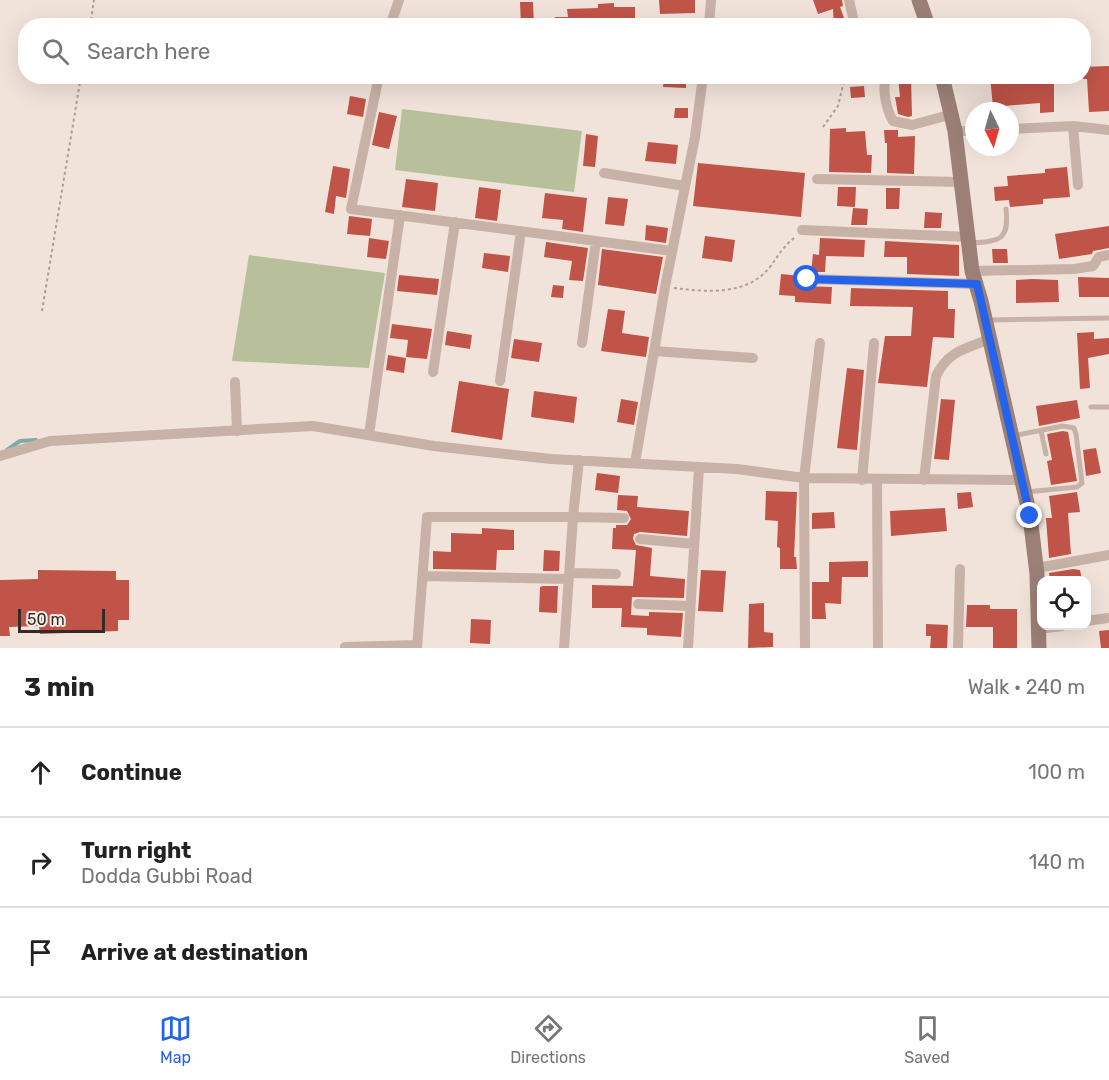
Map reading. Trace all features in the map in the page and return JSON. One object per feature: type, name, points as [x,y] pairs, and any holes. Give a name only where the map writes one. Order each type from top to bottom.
[{"type":"main road","points":[[919,0],[925,18]]},
{"type":"main road","points":[[944,84],[955,132],[974,278],[986,320],[1023,486],[1037,576]]},
{"type":"main road","points":[[1039,630],[1039,648]]},
{"type":"street","points":[[393,18],[399,0]]},
{"type":"street","points":[[710,18],[711,0]]},
{"type":"street","points":[[849,0],[853,18]]},
{"type":"street","points":[[377,84],[351,209],[672,251]]},
{"type":"street","points":[[635,463],[702,84]]},
{"type":"street","points":[[884,84],[886,104],[893,121],[912,125],[952,114]]},
{"type":"street","points":[[1019,129],[1073,126],[1109,130]]},
{"type":"street","points":[[1073,126],[1078,184]]},
{"type":"street","points":[[955,132],[965,131]]},
{"type":"street","points":[[604,173],[685,186]]},
{"type":"street","points":[[817,179],[962,182]]},
{"type":"street","points":[[369,435],[400,215]]},
{"type":"street","points":[[433,372],[455,222]]},
{"type":"street","points":[[802,230],[969,240]]},
{"type":"street","points":[[500,381],[521,231]]},
{"type":"street","points":[[582,343],[596,241]]},
{"type":"street","points":[[807,279],[974,278],[1093,266],[1099,257],[1109,255]]},
{"type":"street","points":[[924,480],[936,376],[943,361],[949,356],[990,339]]},
{"type":"street","points":[[805,648],[804,478],[820,343]]},
{"type":"street","points":[[862,480],[874,343]]},
{"type":"street","points":[[654,351],[753,358]]},
{"type":"street","points":[[235,382],[237,430]]},
{"type":"street","points":[[0,456],[50,441],[313,426],[434,446],[579,460],[699,467],[804,478],[924,480],[1023,486]]},
{"type":"street","points":[[564,648],[579,460]]},
{"type":"street","points":[[688,648],[699,467]]},
{"type":"street","points":[[877,481],[878,648]]},
{"type":"street","points":[[345,646],[417,647],[428,517],[624,518]]},
{"type":"street","points":[[640,539],[694,544]]},
{"type":"street","points":[[1037,568],[1109,555]]},
{"type":"street","points":[[958,648],[960,569]]},
{"type":"street","points":[[423,576],[616,574]]},
{"type":"street","points":[[638,604],[690,606]]},
{"type":"street","points":[[1091,620],[1109,618]]},
{"type":"lane","points":[[969,240],[999,239],[1005,234],[1008,228],[1006,209]]},
{"type":"lane","points":[[986,320],[1109,318]]},
{"type":"lane","points":[[1091,407],[1109,407]]},
{"type":"lane","points":[[1012,436],[1063,426],[1074,428],[1083,483],[1077,486],[1023,486]]},
{"type":"lane","points":[[1041,431],[1046,454]]},
{"type":"path","points":[[91,18],[94,0]]},
{"type":"path","points":[[42,311],[80,84]]},
{"type":"path","points":[[823,128],[838,106],[843,84]]},
{"type":"path","points":[[665,287],[706,292],[744,287],[770,267],[778,252],[802,230]]},
{"type":"green space","points":[[402,109],[582,131],[574,192],[395,170]]},
{"type":"green space","points":[[249,255],[385,273],[369,368],[232,361]]},
{"type":"building","points":[[659,0],[695,0],[695,13],[660,14]]},
{"type":"building","points":[[813,0],[842,0],[843,6],[840,7],[844,18],[834,18],[833,9],[818,14]]},
{"type":"building","points":[[520,2],[533,2],[534,18],[521,18]]},
{"type":"building","points":[[614,3],[614,7],[635,7],[635,18],[555,18],[568,17],[567,9],[598,8],[598,4]]},
{"type":"building","points":[[1109,66],[1109,111],[1089,112],[1087,84],[1091,84],[1091,67]]},
{"type":"building","points":[[663,84],[686,84],[686,88],[663,87]]},
{"type":"building","points":[[899,84],[911,84],[912,116],[898,114],[895,97],[900,97]]},
{"type":"building","points":[[991,84],[1054,84],[1054,112],[1040,113],[1040,103],[1019,105],[1019,102],[993,102]]},
{"type":"building","points":[[864,86],[865,97],[851,98],[850,87]]},
{"type":"building","points":[[350,96],[366,99],[363,117],[347,114]]},
{"type":"building","points":[[675,108],[688,108],[688,118],[674,118]]},
{"type":"building","points":[[379,112],[397,116],[389,149],[372,145]]},
{"type":"building","points":[[846,128],[846,132],[865,131],[867,155],[872,155],[871,173],[829,172],[830,129]]},
{"type":"building","points":[[884,130],[898,130],[898,137],[915,136],[914,174],[887,173],[887,143],[885,143]]},
{"type":"building","points":[[586,134],[598,136],[595,167],[583,166]]},
{"type":"building","points":[[648,142],[678,145],[676,164],[645,161]]},
{"type":"building","points":[[698,163],[805,173],[801,217],[693,206]]},
{"type":"building","points":[[333,166],[350,169],[346,198],[336,196],[334,214],[325,212]]},
{"type":"building","points":[[1067,167],[1070,197],[1043,199],[1043,204],[1010,207],[1009,200],[995,201],[994,187],[1008,186],[1007,176],[1045,173],[1045,169]]},
{"type":"building","points":[[406,179],[438,183],[435,211],[402,207]]},
{"type":"building","points":[[479,187],[501,190],[497,221],[475,218]]},
{"type":"building","points":[[838,187],[856,187],[855,207],[837,206]]},
{"type":"building","points":[[886,188],[900,188],[899,209],[886,209]]},
{"type":"building","points":[[545,193],[587,198],[583,232],[562,229],[563,220],[542,218]]},
{"type":"building","points":[[608,197],[628,199],[624,226],[605,224]]},
{"type":"building","points":[[853,208],[868,209],[867,225],[851,225]]},
{"type":"building","points":[[925,212],[942,213],[941,228],[924,228]]},
{"type":"building","points":[[349,216],[372,219],[370,236],[347,234]]},
{"type":"building","points":[[646,225],[668,228],[666,243],[645,240]]},
{"type":"building","points":[[1109,226],[1109,248],[1093,251],[1092,254],[1059,259],[1055,234]]},
{"type":"building","points":[[705,236],[735,240],[732,262],[702,258]]},
{"type":"building","points":[[369,238],[389,241],[386,259],[367,257]]},
{"type":"building","points":[[820,238],[865,240],[864,257],[826,256],[825,272],[811,272],[813,254],[819,255]]},
{"type":"building","points":[[885,241],[959,245],[959,276],[907,274],[907,257],[884,257]]},
{"type":"building","points":[[546,242],[588,248],[583,281],[569,280],[572,261],[544,257]]},
{"type":"building","points":[[602,249],[663,257],[656,294],[598,285]]},
{"type":"building","points":[[992,249],[1007,249],[1008,263],[993,263]]},
{"type":"building","points":[[484,253],[510,256],[508,272],[482,268]]},
{"type":"building","points":[[781,274],[800,276],[801,283],[806,286],[832,287],[831,304],[795,302],[795,296],[779,295]]},
{"type":"building","points":[[399,275],[439,279],[437,295],[397,291]]},
{"type":"building","points":[[1078,277],[1109,278],[1109,297],[1079,297]]},
{"type":"building","points":[[1016,280],[1058,280],[1059,302],[1016,303]]},
{"type":"building","points":[[553,285],[564,286],[563,298],[551,297]]},
{"type":"building","points":[[851,288],[948,291],[948,309],[955,309],[954,338],[933,337],[927,387],[878,383],[885,336],[911,336],[913,307],[850,306]]},
{"type":"building","points":[[608,309],[625,311],[622,333],[649,337],[646,357],[601,351]]},
{"type":"building","points":[[392,324],[432,329],[427,359],[406,357],[408,340],[390,338]]},
{"type":"building","points":[[447,331],[472,335],[470,349],[445,345]]},
{"type":"building","points":[[1094,332],[1094,339],[1109,338],[1109,354],[1088,358],[1090,388],[1080,389],[1077,333]]},
{"type":"building","points":[[514,339],[542,343],[539,362],[511,358]]},
{"type":"building","points":[[388,355],[406,358],[404,373],[386,370]]},
{"type":"building","points":[[847,368],[864,370],[857,450],[837,448]]},
{"type":"building","points":[[459,381],[509,389],[502,440],[451,432]]},
{"type":"building","points":[[534,391],[577,397],[574,423],[531,417]]},
{"type":"building","points":[[621,399],[638,402],[634,425],[617,422]]},
{"type":"building","points":[[941,399],[955,400],[949,460],[934,459]]},
{"type":"building","points":[[1077,400],[1080,418],[1039,426],[1036,406]]},
{"type":"building","points":[[1068,432],[1077,481],[1051,485],[1047,461],[1052,460],[1047,434]]},
{"type":"building","points":[[1096,448],[1101,473],[1086,476],[1083,450]]},
{"type":"building","points":[[597,473],[620,476],[618,493],[595,490]]},
{"type":"building","points":[[766,491],[797,492],[794,557],[796,557],[797,569],[780,569],[780,548],[777,547],[778,521],[765,520]]},
{"type":"building","points":[[971,492],[973,507],[958,509],[957,493]]},
{"type":"building","points":[[1077,492],[1080,512],[1068,513],[1071,554],[1049,558],[1046,518],[1052,518],[1049,496]]},
{"type":"building","points":[[618,495],[638,496],[637,507],[689,511],[687,536],[640,532],[634,534],[633,539],[636,545],[652,548],[650,576],[685,579],[684,598],[632,597],[631,615],[649,616],[649,612],[683,613],[681,637],[647,635],[647,628],[621,627],[622,608],[592,608],[592,585],[633,586],[636,550],[612,549],[613,528],[616,528],[616,525],[627,525],[631,519],[627,511],[617,510]]},
{"type":"building","points":[[945,508],[947,531],[891,536],[890,511]]},
{"type":"building","points":[[834,512],[835,528],[812,529],[812,513]]},
{"type":"building","points":[[482,528],[514,530],[514,550],[497,550],[496,570],[433,569],[433,551],[451,552],[451,533],[482,534]]},
{"type":"building","points":[[544,550],[560,551],[559,571],[543,571]]},
{"type":"building","points":[[868,561],[868,577],[842,577],[841,604],[825,603],[826,619],[812,619],[812,582],[829,582],[829,562]]},
{"type":"building","points":[[1073,569],[1080,570],[1081,576],[1049,576],[1049,573]]},
{"type":"building","points":[[38,570],[116,571],[116,580],[129,580],[129,620],[118,620],[118,631],[40,634],[39,626],[9,627],[10,636],[0,636],[0,580],[38,579]]},
{"type":"building","points":[[701,570],[726,571],[723,612],[698,611]]},
{"type":"building","points":[[558,586],[557,613],[539,612],[540,587]]},
{"type":"building","points":[[764,603],[764,632],[773,633],[773,647],[748,648],[749,604]]},
{"type":"building","points":[[967,605],[990,605],[990,609],[1017,609],[1017,648],[993,648],[993,627],[966,627]]},
{"type":"building","points":[[471,619],[491,620],[490,644],[470,643]]},
{"type":"building","points":[[926,624],[948,625],[947,648],[930,648],[931,636],[926,636]]},
{"type":"building","points":[[1109,630],[1109,648],[1101,648],[1099,631]]},
{"type":"waterway","points":[[7,450],[20,441],[36,440]]},
{"type":"route","points":[[807,279],[977,284],[1030,516]]}]
